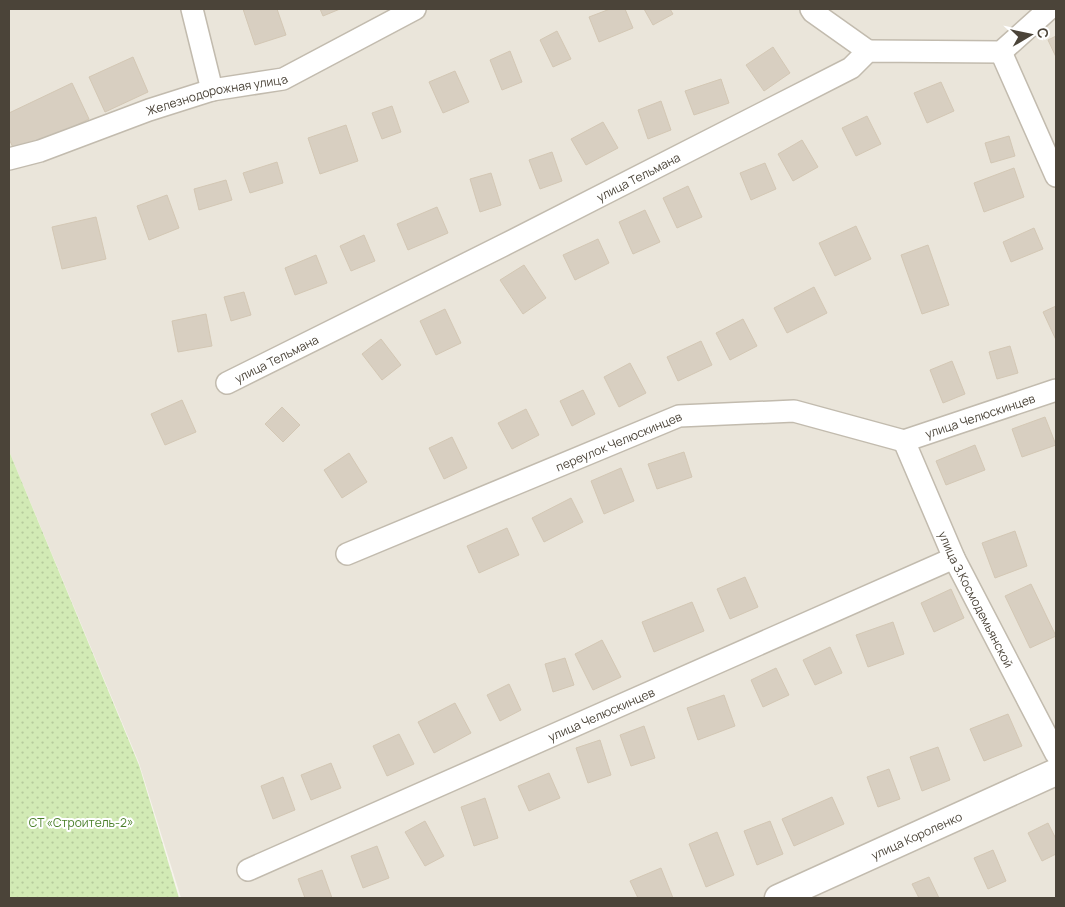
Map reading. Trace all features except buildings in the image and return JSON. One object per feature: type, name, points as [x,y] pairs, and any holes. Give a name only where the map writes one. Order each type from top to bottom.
[{"type":"street","points":[[192,9],[212,90]]},
{"type":"street","name":"Железнодорожная улица","points":[[9,159],[40,151],[149,110],[212,90],[283,79],[415,9]]},
{"type":"street","points":[[811,9],[868,51],[1001,52],[1049,9]]},
{"type":"street","name":"улица Тельмана","points":[[227,382],[494,250],[852,68],[868,51]]},
{"type":"street","points":[[1001,52],[1056,176]]},
{"type":"street","name":"улица Челюскинцев","points":[[904,441],[1056,390]]},
{"type":"street","name":"переулок Челюскинцев","points":[[347,554],[679,416],[794,411],[904,441]]},
{"type":"street","name":"улица З.Космодемьянской","points":[[904,441],[954,558],[1056,754]]},
{"type":"street","name":"улица Челюскинцев","points":[[248,870],[954,558]]},
{"type":"street","name":"улица Короленко","points":[[778,898],[1056,772]]},
{"type":"shaded area","points":[[9,9],[1056,9],[1056,898],[181,898],[139,763],[9,451]]},
{"type":"green space","name":"СТ «Строитель-2»","points":[[9,451],[139,765],[179,898],[9,898]]}]
